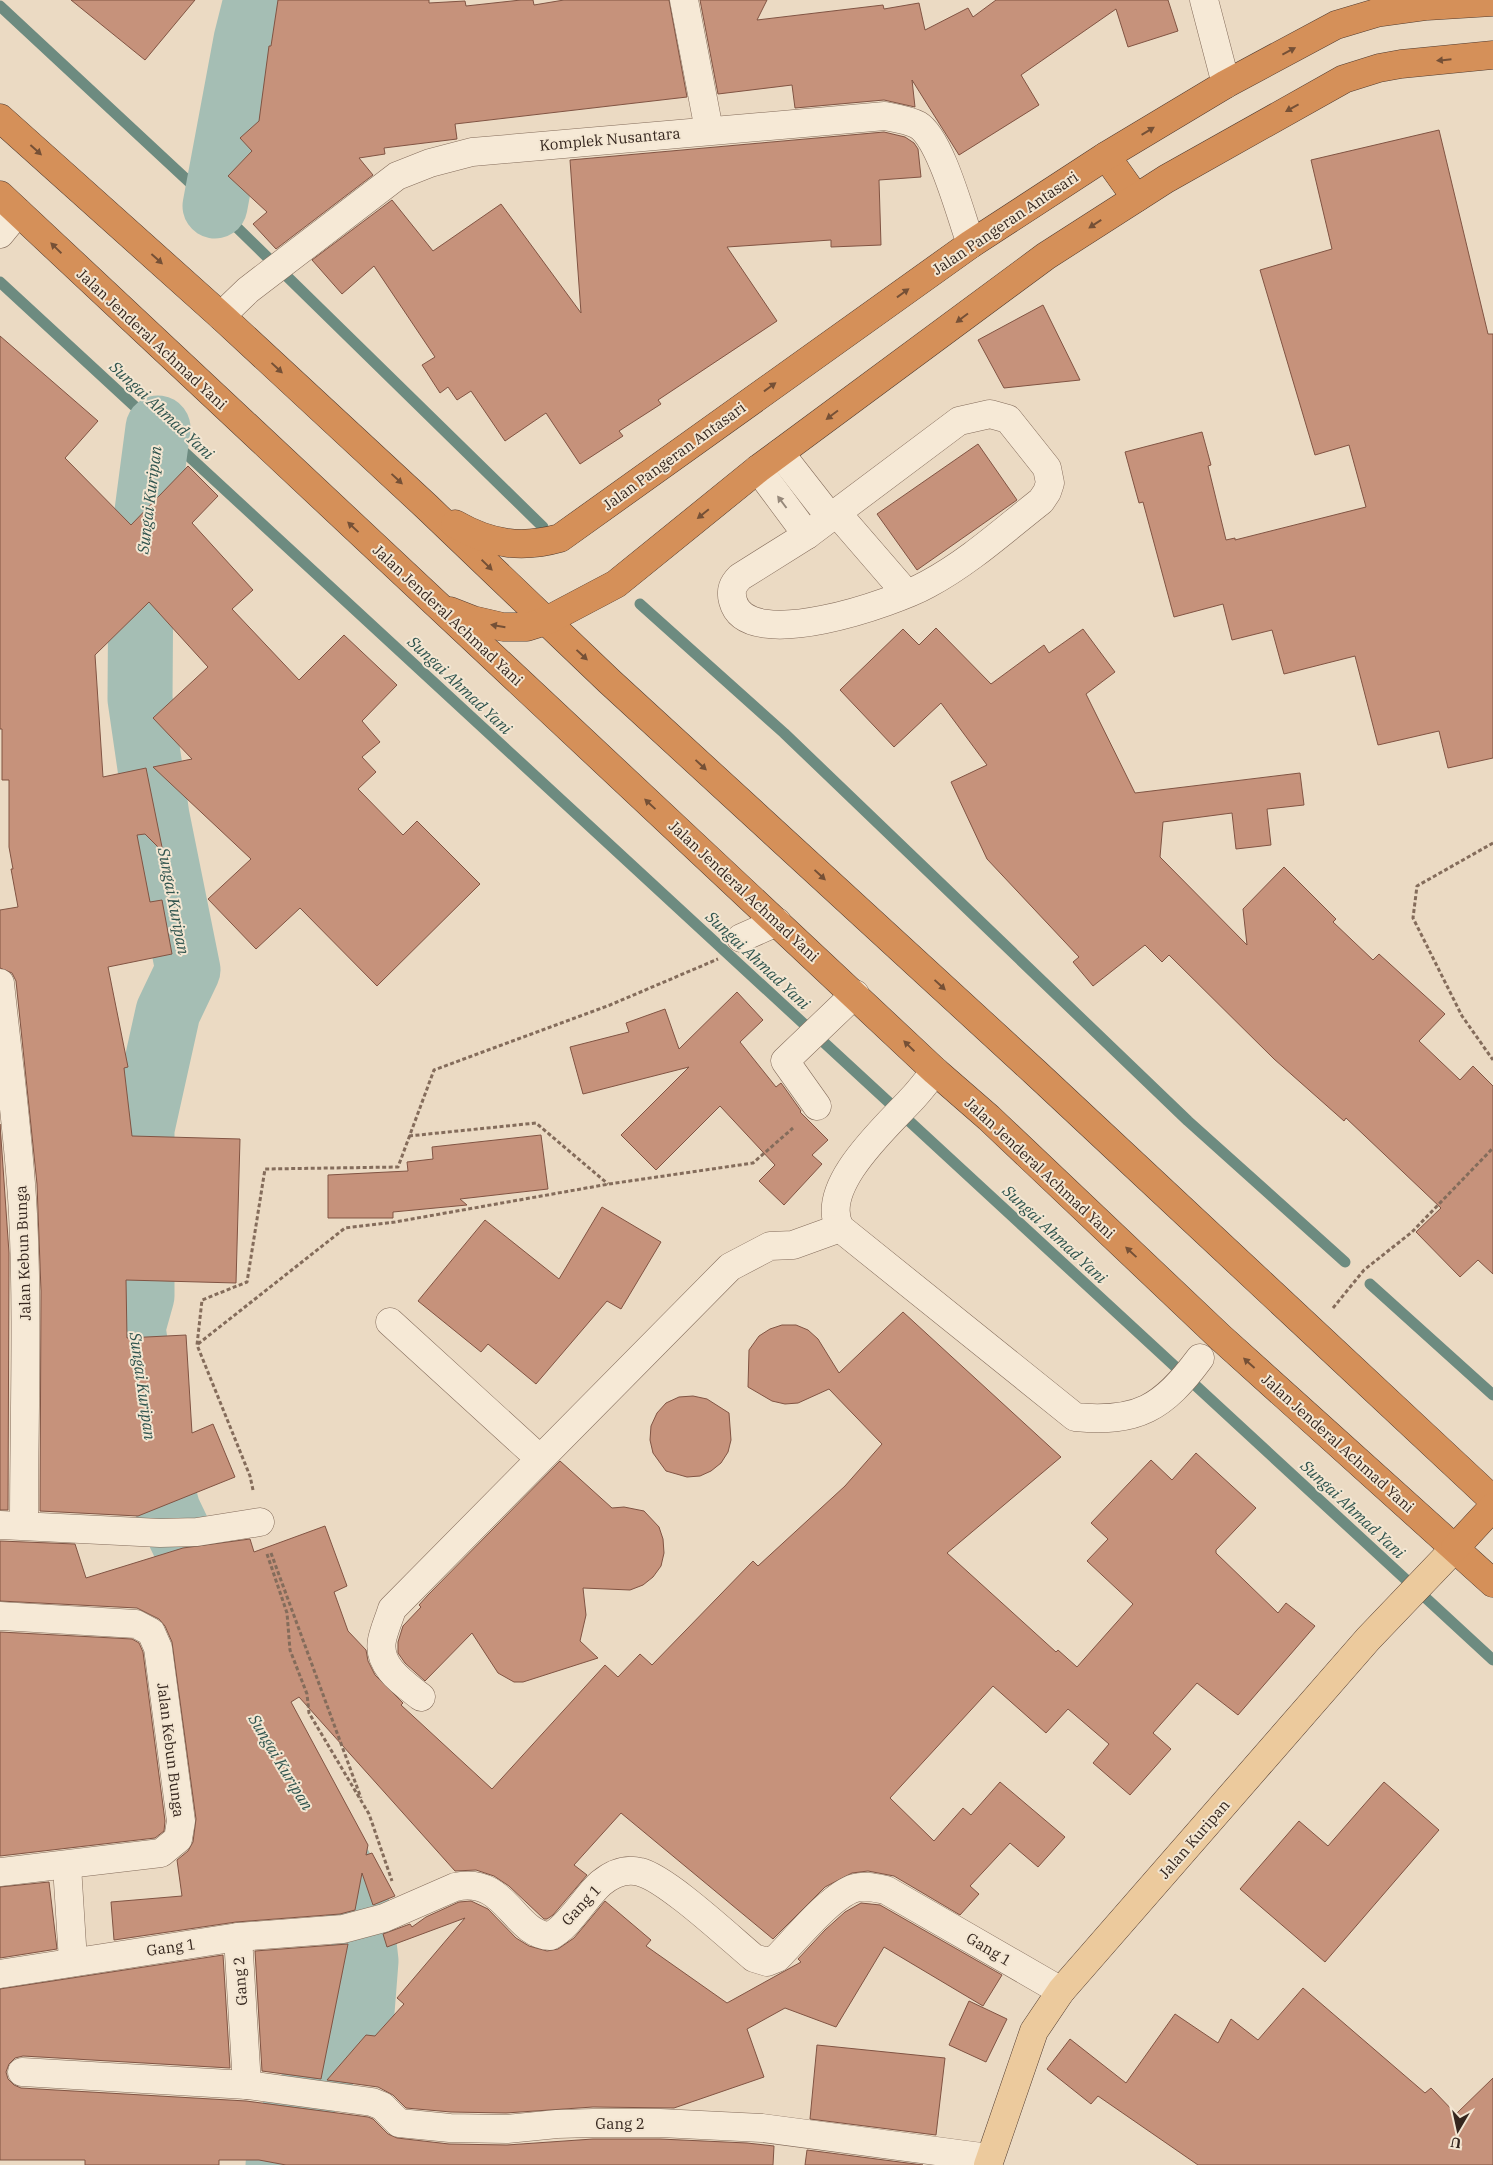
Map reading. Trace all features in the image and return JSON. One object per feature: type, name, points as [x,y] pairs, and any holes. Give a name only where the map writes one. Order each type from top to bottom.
[{"type":"highway","name":"Jalan Pangeran Antasari","points":[[427,507],[469,532],[502,544],[538,544],[560,538],[971,244],[1106,156],[1226,84],[1336,25],[1376,13],[1427,6],[1493,2]]},
{"type":"highway","points":[[440,607],[474,620],[503,627],[528,628],[546,621],[616,584],[758,469],[1046,256],[1136,198],[1344,79],[1379,68],[1401,64],[1493,57]]},
{"type":"highway","points":[[0,118],[221,316],[427,507],[546,621],[1493,1500]]},
{"type":"highway","points":[[1106,156],[1136,198]]},
{"type":"highway","name":"Jalan Jenderal Achmad Yani","points":[[9,203],[935,1071],[989,1118],[1220,1337],[1493,1583]]},
{"type":"highway","points":[[1455,1548],[1493,1507]]},
{"type":"main road","name":"Jalan Kuripan","points":[[989,2162],[1034,2031],[1061,1991],[1386,1620],[1455,1548]]},
{"type":"street","points":[[684,0],[709,130]]},
{"type":"street","points":[[1204,0],[1226,84]]},
{"type":"street","name":"Komplek Nusantara","points":[[221,316],[248,290],[397,176],[430,163],[472,152],[884,116],[918,126],[929,136],[938,150],[971,244]]},
{"type":"street","points":[[0,234],[9,203]]},
{"type":"street","points":[[990,414],[1008,419],[1047,468],[1050,483],[1041,501],[964,562],[927,585],[873,607],[814,622],[772,625],[748,620],[738,613],[733,602],[733,585],[740,577],[807,535],[959,421],[990,414]]},
{"type":"street","points":[[780,453],[906,593]]},
{"type":"street","points":[[758,469],[807,535]]},
{"type":"street","points":[[741,938],[777,922]]},
{"type":"street","name":"Jalan Kebun Bunga","points":[[0,983],[23,1213],[25,1281],[12,1525]]},
{"type":"street","points":[[818,1106],[785,1061],[855,994]]},
{"type":"street","points":[[935,1071],[911,1100],[865,1148],[836,1198],[834,1217],[840,1228],[1075,1418],[1108,1420],[1124,1417],[1157,1405],[1192,1368]]},
{"type":"street","points":[[421,1696],[393,1675],[384,1654],[382,1641],[392,1609],[539,1458],[730,1267],[770,1246],[793,1245],[840,1228]]},
{"type":"street","points":[[390,1322],[539,1458]]},
{"type":"street","points":[[12,1525],[160,1533],[197,1532],[260,1522]]},
{"type":"street","name":"Jalan Kebun Bunga","points":[[0,1616],[136,1624],[151,1632],[158,1648],[181,1822],[178,1839],[161,1853],[68,1866],[0,1872]]},
{"type":"street","points":[[68,1866],[73,1961]]},
{"type":"street","name":"Gang 1","points":[[0,1974],[73,1961],[238,1937],[343,1929],[393,1915],[455,1887],[467,1884],[487,1888],[536,1932],[550,1936],[561,1928],[599,1885],[612,1875],[640,1872],[659,1881],[754,1958],[767,1962],[777,1958],[839,1896],[855,1888],[869,1886],[886,1890],[903,1898],[1061,1991]]},
{"type":"street","name":"Gang 2","points":[[238,1937],[253,2086],[378,2104],[399,2123],[450,2128],[507,2129],[557,2124],[593,2123],[660,2123],[762,2128],[989,2162]]},
{"type":"street","points":[[22,2072],[253,2086]]},
{"type":"path","points":[[1493,843],[1417,886],[1413,918],[1462,1016],[1493,1060]]},
{"type":"path","points":[[265,1169],[398,1166],[434,1070],[610,1005],[716,961]]},
{"type":"path","points":[[197,1345],[345,1228],[395,1222],[609,1184],[753,1163],[818,1106]]},
{"type":"path","points":[[409,1136],[536,1123],[609,1184]]},
{"type":"path","points":[[1314,1333],[1364,1270],[1412,1232],[1493,1148]]},
{"type":"path","points":[[260,1522],[393,1915]]},
{"type":"building","points":[[71,0],[195,0],[145,60]]},
{"type":"building","points":[[278,0],[429,0],[429,3],[465,1],[466,6],[521,0],[533,0],[534,5],[564,0],[669,0],[687,97],[455,124],[457,139],[384,148],[385,154],[359,158],[373,175],[276,249],[253,224],[267,212],[228,176],[252,151],[240,138],[259,121],[269,46],[271,46]]},
{"type":"building","points":[[700,0],[767,0],[757,20],[883,5],[884,9],[919,3],[925,30],[968,8],[973,17],[996,0],[1168,0],[1178,31],[1128,47],[1116,9],[1021,75],[1039,105],[959,155],[912,80],[915,107],[884,100],[795,108],[792,85],[718,94]]},
{"type":"building","points":[[1439,130],[1488,334],[1493,334],[1493,758],[1448,768],[1439,731],[1378,745],[1355,656],[1284,674],[1272,630],[1232,640],[1223,604],[1174,617],[1143,502],[1139,503],[1125,452],[1202,432],[1211,465],[1208,466],[1226,540],[1235,538],[1235,540],[1366,507],[1349,445],[1315,455],[1260,270],[1332,249],[1311,160]]},
{"type":"building","points":[[884,132],[905,137],[914,143],[918,149],[921,177],[879,180],[881,245],[831,247],[831,240],[727,247],[777,321],[658,400],[661,404],[619,431],[623,436],[580,464],[546,413],[505,441],[471,391],[457,400],[448,387],[440,393],[422,365],[435,357],[374,266],[342,294],[312,260],[392,200],[433,251],[501,204],[581,313],[570,160]]},
{"type":"building","points":[[1043,305],[1080,380],[1004,388],[978,340]]},
{"type":"building","points":[[0,336],[98,421],[65,458],[131,525],[188,466],[218,496],[192,523],[253,590],[232,609],[299,680],[344,635],[397,685],[362,721],[380,742],[362,757],[376,772],[358,789],[403,835],[417,821],[480,884],[377,986],[300,908],[256,949],[208,899],[251,859],[153,767],[192,759],[153,718],[208,667],[149,602],[95,655],[103,777],[146,768],[163,852],[145,834],[137,835],[150,902],[162,900],[172,954],[108,967],[128,1067],[124,1068],[132,1136],[240,1139],[236,1283],[126,1280],[127,1338],[186,1335],[192,1433],[213,1424],[235,1477],[138,1516],[40,1511],[41,1291],[37,1184],[16,981],[12,973],[0,968],[0,910],[18,907],[9,847],[9,780],[2,780],[2,729],[0,729]]},
{"type":"building","points":[[978,444],[1017,500],[917,570],[877,514]]},
{"type":"building","points":[[936,628],[991,684],[1044,645],[1049,653],[1083,629],[1115,672],[1086,694],[1135,793],[1300,773],[1304,805],[1267,809],[1271,845],[1236,849],[1232,813],[1163,822],[1160,857],[1247,945],[1243,909],[1284,867],[1336,919],[1333,922],[1373,960],[1379,954],[1445,1014],[1419,1041],[1460,1080],[1473,1066],[1493,1086],[1493,1274],[1478,1260],[1460,1277],[1416,1232],[1441,1208],[1346,1118],[1344,1121],[1274,1059],[1169,955],[1162,962],[1145,945],[1093,986],[1073,962],[1079,957],[987,859],[951,782],[987,765],[941,703],[894,747],[840,690],[903,629],[919,645]]},
{"type":"building","points":[[737,992],[763,1020],[740,1042],[776,1087],[781,1083],[800,1112],[828,1140],[812,1155],[822,1164],[784,1205],[759,1181],[775,1165],[720,1106],[656,1170],[621,1135],[689,1067],[583,1094],[570,1047],[629,1032],[626,1023],[665,1009],[679,1049]]},
{"type":"building","points":[[0,1124],[9,1253],[8,1510],[0,1510]]},
{"type":"building","points":[[541,1135],[548,1189],[460,1199],[467,1205],[393,1212],[393,1218],[328,1218],[328,1175],[408,1171],[407,1162],[433,1159],[432,1147]]},
{"type":"building","points":[[602,1207],[661,1242],[621,1309],[607,1301],[536,1384],[488,1344],[481,1352],[418,1301],[485,1220],[559,1279]]},
{"type":"building","points":[[903,1312],[1061,1457],[947,1553],[1056,1652],[1058,1650],[1077,1667],[1133,1604],[1087,1561],[1108,1539],[1091,1523],[1151,1460],[1172,1480],[1196,1453],[1256,1508],[1216,1550],[1216,1553],[1278,1613],[1286,1603],[1315,1626],[1238,1715],[1197,1683],[1153,1733],[1171,1749],[1130,1795],[1093,1763],[1109,1744],[1068,1709],[1046,1733],[993,1686],[890,1798],[934,1841],[963,1808],[971,1815],[1000,1782],[1065,1837],[1038,1867],[1010,1843],[970,1886],[979,1894],[960,1915],[894,1876],[868,1871],[852,1873],[825,1887],[773,1939],[621,1813],[574,1865],[587,1875],[553,1915],[544,1919],[509,1886],[494,1876],[476,1870],[455,1871],[299,1697],[291,1702],[368,1845],[366,1855],[372,1853],[395,1896],[373,1905],[362,1873],[355,1910],[340,1914],[236,1922],[114,1940],[111,1902],[182,1896],[177,1860],[188,1851],[193,1842],[196,1819],[172,1642],[165,1626],[159,1619],[137,1608],[0,1601],[0,1541],[75,1544],[86,1578],[183,1548],[250,1539],[254,1552],[325,1526],[347,1586],[334,1592],[348,1631],[366,1650],[368,1661],[375,1675],[403,1703],[401,1705],[492,1789],[605,1665],[618,1677],[640,1654],[652,1665],[753,1561],[758,1566],[845,1486],[882,1444],[829,1389],[798,1403],[785,1404],[772,1401],[748,1387],[749,1350],[759,1336],[770,1329],[782,1325],[796,1325],[808,1330],[818,1339],[839,1373]]},
{"type":"building","points":[[693,1396],[707,1399],[729,1413],[731,1440],[728,1452],[721,1463],[711,1471],[700,1476],[687,1477],[666,1471],[653,1453],[650,1440],[651,1426],[657,1413],[666,1403],[679,1397]]},
{"type":"building","points":[[560,1461],[612,1508],[624,1507],[644,1511],[659,1527],[663,1539],[664,1553],[661,1566],[653,1577],[643,1585],[630,1590],[583,1588],[586,1615],[580,1641],[598,1658],[523,1682],[514,1682],[498,1673],[472,1633],[425,1681],[405,1663],[398,1653],[398,1642],[403,1626],[421,1607],[419,1605],[428,1595]]},
{"type":"building","points":[[0,1632],[132,1639],[139,1643],[143,1652],[165,1821],[164,1831],[155,1838],[0,1856]]},
{"type":"building","points":[[1384,1782],[1439,1830],[1325,1962],[1240,1889],[1299,1821],[1328,1846]]},
{"type":"building","points":[[49,1882],[57,1949],[0,1958],[0,1887]]},
{"type":"building","points":[[471,1901],[488,1909],[516,1938],[529,1946],[547,1951],[558,1949],[574,1938],[605,1901],[651,1940],[646,1946],[727,2003],[801,1962],[798,1959],[825,1930],[845,1912],[861,1903],[880,1905],[1002,1975],[983,2006],[884,1947],[836,2027],[785,2008],[747,2029],[764,2077],[674,2108],[593,2107],[506,2113],[451,2112],[406,2108],[393,2095],[378,2087],[327,2080],[366,2035],[375,2036],[404,2004],[397,1998],[465,1918],[387,1947],[383,1934],[410,1924],[412,1927],[426,1917],[459,1902]]},
{"type":"building","points":[[348,1944],[321,2079],[262,2071],[255,1951]]},
{"type":"building","points":[[223,1955],[230,2068],[23,2056],[15,2058],[9,2064],[6,2072],[8,2079],[14,2085],[21,2088],[246,2101],[368,2117],[373,2119],[388,2134],[397,2138],[449,2144],[507,2145],[593,2139],[660,2139],[774,2146],[773,2165],[286,2165],[259,2160],[219,2160],[219,2165],[85,2165],[85,2160],[0,2160],[0,1989]]},
{"type":"building","points":[[1303,1988],[1425,2093],[1431,2088],[1456,2114],[1493,2078],[1493,2165],[1198,2165],[1098,2096],[1091,2104],[1047,2069],[1070,2039],[1126,2083],[1175,2014],[1218,2043],[1231,2019],[1258,2040]]},
{"type":"building","points":[[969,2001],[1007,2019],[986,2062],[949,2045]]},
{"type":"building","points":[[817,2045],[945,2058],[936,2135],[810,2119]]},
{"type":"building","points":[[807,2150],[923,2165],[805,2165]]},
{"type":"waterway","points":[[215,206],[246,40],[256,0]]},
{"type":"waterway","name":"Sungai Ahmad Yani","points":[[0,6],[215,206],[543,527]]},
{"type":"waterway","name":"Sungai Ahmad Yani","points":[[0,282],[1493,1660]]},
{"type":"waterway","name":"Sungai Kuripan","points":[[158,428],[141,557],[140,699],[157,816],[188,970],[168,1012],[142,1129],[142,1296],[133,1328],[152,1452],[168,1510],[225,1629]]},
{"type":"waterway","name":"Sungai Ahmad Yani","points":[[640,604],[784,733],[1188,1121],[1345,1262]]},
{"type":"waterway","name":"Sungai Ahmad Yani","points":[[1370,1284],[1493,1395]]},
{"type":"waterway","name":"Sungai Kuripan","points":[[278,2165],[287,2125],[362,2012],[366,1961],[362,1926],[353,1890],[317,1824]]}]
